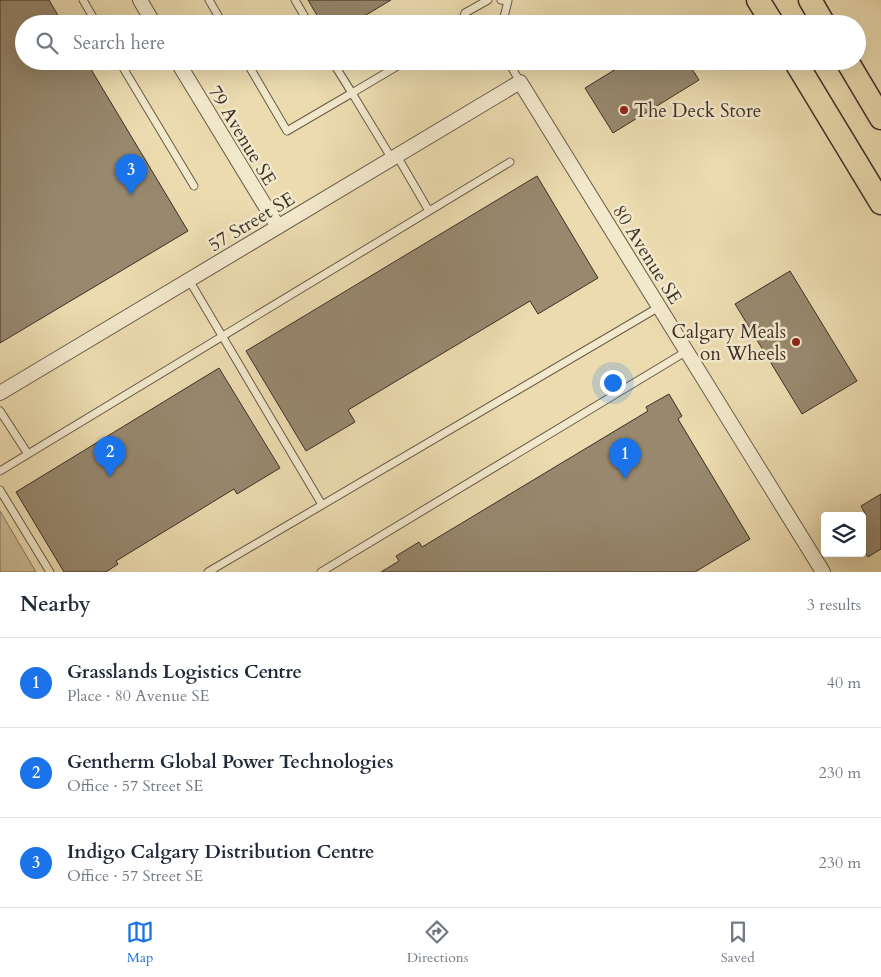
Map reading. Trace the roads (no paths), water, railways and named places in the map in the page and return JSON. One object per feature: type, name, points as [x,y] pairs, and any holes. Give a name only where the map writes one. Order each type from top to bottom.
[{"type":"main road","points":[[758,0],[767,15]]},
{"type":"main road","points":[[810,0],[819,15]]},
{"type":"main road","points":[[800,70],[881,204]]},
{"type":"main road","points":[[852,70],[881,118]]},
{"type":"street","points":[[140,0],[149,15]]},
{"type":"street","name":"79 Avenue SE","points":[[182,70],[278,227]]},
{"type":"street","name":"57 Street SE","points":[[0,393],[520,82]]},
{"type":"street","name":"80 Avenue SE","points":[[520,82],[823,572]]},
{"type":"lane","points":[[82,0],[91,15]]},
{"type":"lane","points":[[209,0],[218,15]]},
{"type":"lane","points":[[295,0],[304,15]]},
{"type":"lane","points":[[464,15],[488,0]]},
{"type":"lane","points":[[504,15],[507,0]]},
{"type":"lane","points":[[125,70],[194,186]]},
{"type":"lane","points":[[251,70],[288,131],[391,70]]},
{"type":"lane","points":[[338,70],[430,211]]},
{"type":"lane","points":[[513,70],[520,82]]},
{"type":"lane","points":[[0,471],[510,162]]},
{"type":"lane","points":[[189,280],[321,503]]},
{"type":"lane","points":[[208,572],[321,503],[659,307]]},
{"type":"lane","points":[[321,572],[687,351]]},
{"type":"lane","points":[[0,410],[28,454]]},
{"type":"lane","points":[[0,490],[50,572]]},
{"type":"place","name":"The Deck Store","points":[[624,110]]},
{"type":"place","name":"Indigo Calgary Distribution Centre","points":[[131,195]]},
{"type":"place","name":"Calgary Meals on Wheels","points":[[796,342]]},
{"type":"place","name":"Gentherm Global Power Technologies","points":[[110,477]]},
{"type":"place","name":"Grasslands Logistics Centre","points":[[625,479]]}]
